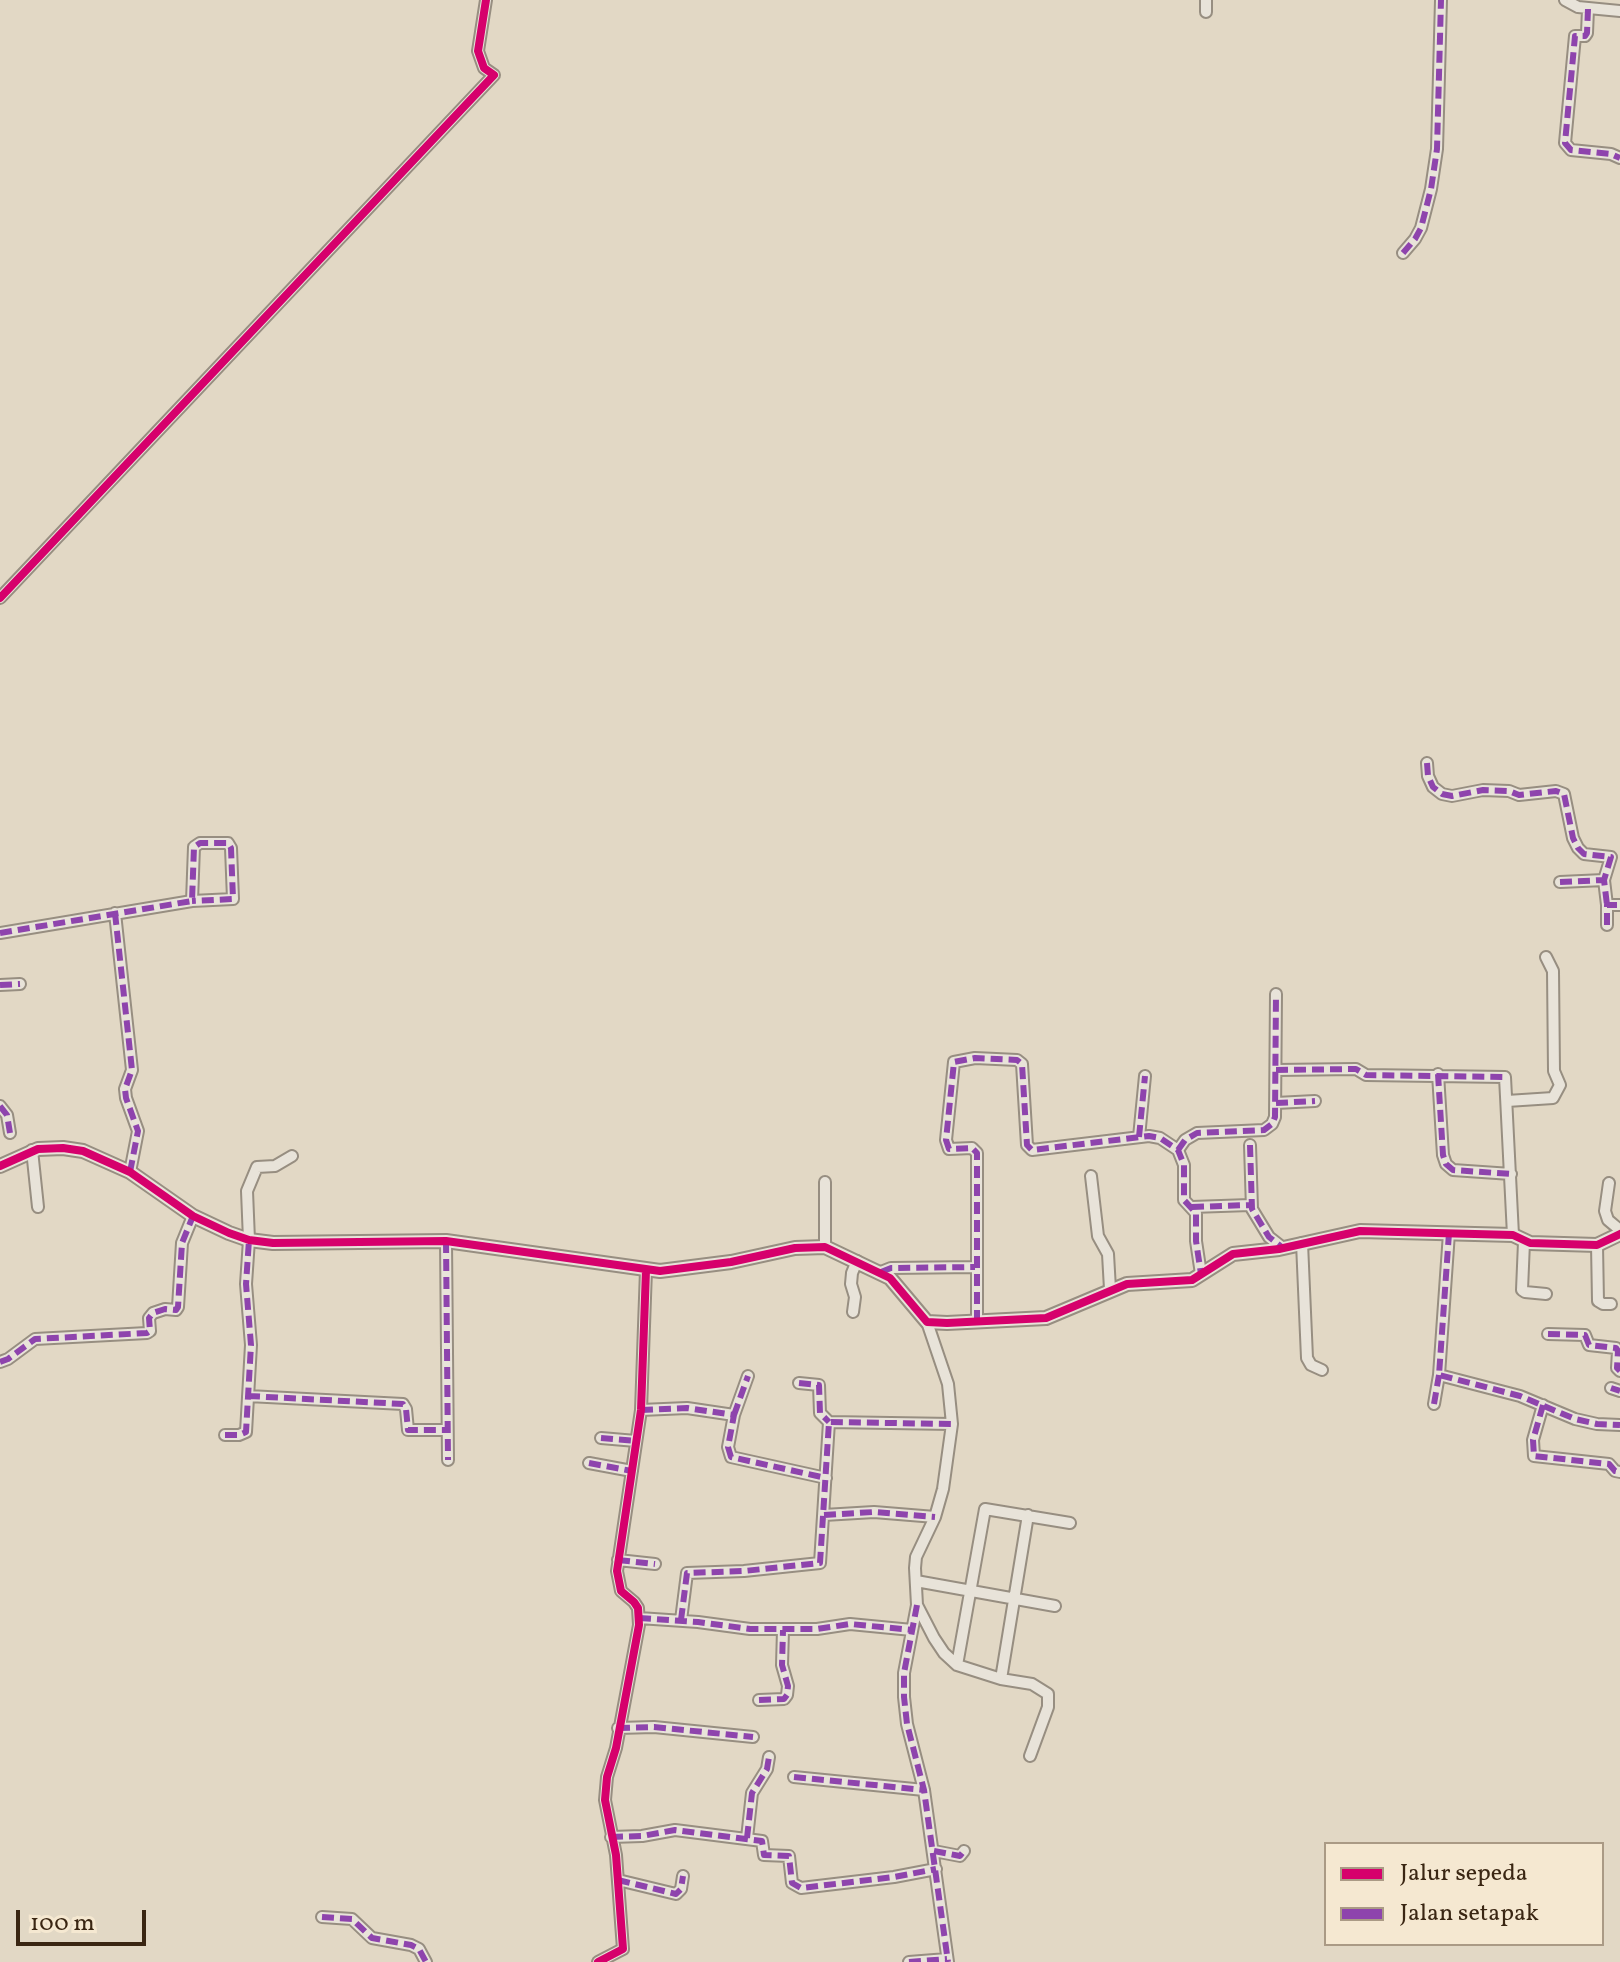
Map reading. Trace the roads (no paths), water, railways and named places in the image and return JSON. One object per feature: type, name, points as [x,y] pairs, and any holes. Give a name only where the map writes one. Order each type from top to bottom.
[{"type":"street","points":[[0,598],[494,75],[484,68],[478,51],[486,0]]},
{"type":"street","points":[[1206,0],[1206,12]]},
{"type":"street","points":[[1403,253],[1421,228],[1437,149],[1441,0]]},
{"type":"street","points":[[1565,0],[1578,7],[1620,11]]},
{"type":"street","points":[[1588,9],[1587,33],[1585,36],[1575,36],[1565,143],[1571,150],[1611,154],[1620,158]]},
{"type":"street","points":[[1427,763],[1433,787],[1442,794],[1452,796],[1483,790],[1509,791],[1519,795],[1556,791],[1564,794],[1578,848],[1584,854],[1611,857],[1604,880],[1607,925]]},
{"type":"street","points":[[0,933],[192,901],[233,899],[231,848],[228,843],[200,843],[194,847],[192,901]]},
{"type":"street","points":[[1560,882],[1604,880]]},
{"type":"street","points":[[1607,905],[1620,905]]},
{"type":"street","points":[[115,913],[132,1070],[125,1089],[138,1131],[130,1172]]},
{"type":"street","points":[[1507,1101],[1553,1098],[1560,1085],[1554,1071],[1553,971],[1546,957]]},
{"type":"street","points":[[0,985],[20,984]]},
{"type":"street","points":[[1178,1150],[1185,1140],[1197,1133],[1242,1133],[1268,1129],[1275,1120],[1276,994]]},
{"type":"street","points":[[977,1322],[977,1153],[972,1148],[949,1149],[946,1140],[954,1062],[975,1058],[1017,1060],[1022,1064],[1027,1145],[1032,1150],[1139,1137],[1160,1138],[1178,1150],[1184,1165],[1184,1200],[1196,1213],[1201,1274]]},
{"type":"street","points":[[1276,1070],[1356,1069],[1366,1075],[1505,1077],[1522,1290],[1546,1294]]},
{"type":"street","points":[[1438,1074],[1446,1164],[1453,1170],[1511,1174]]},
{"type":"street","points":[[1139,1137],[1145,1076]]},
{"type":"street","points":[[1276,1103],[1315,1101]]},
{"type":"street","points":[[0,1106],[7,1115],[10,1133]]},
{"type":"street","points":[[1250,1145],[1250,1205],[1269,1237],[1283,1248]]},
{"type":"street","points":[[32,1150],[38,1207]]},
{"type":"street","points":[[0,1166],[32,1150],[83,1151],[130,1172],[193,1216],[249,1240],[273,1243],[446,1241],[646,1270],[693,1268],[795,1248],[825,1247],[881,1272],[897,1285],[927,1322],[948,1384],[952,1424],[943,1489],[935,1517],[916,1557],[917,1605],[904,1673],[907,1724],[924,1790],[948,1960],[909,1962]]},
{"type":"street","points":[[225,1435],[246,1432],[251,1345],[246,1284],[249,1240],[247,1191],[257,1167],[275,1166],[292,1156]]},
{"type":"street","points":[[1091,1176],[1098,1236],[1108,1254],[1110,1289]]},
{"type":"street","points":[[825,1182],[825,1247]]},
{"type":"street","points":[[927,1322],[1046,1318],[1110,1289],[1138,1283],[1183,1281],[1233,1254],[1283,1248],[1360,1231],[1449,1233],[1597,1245],[1620,1232],[1608,1220],[1605,1211],[1609,1183]]},
{"type":"street","points":[[1192,1207],[1250,1205]]},
{"type":"street","points":[[0,1362],[35,1339],[150,1331],[149,1318],[153,1313],[178,1307],[182,1243],[193,1216]]},
{"type":"street","points":[[1434,1404],[1439,1375],[1449,1233]]},
{"type":"street","points":[[446,1241],[448,1460]]},
{"type":"street","points":[[1302,1243],[1307,1358],[1311,1365],[1322,1370]]},
{"type":"street","points":[[1597,1245],[1598,1301],[1611,1304]]},
{"type":"street","points":[[853,1312],[855,1297],[851,1284],[857,1261]]},
{"type":"street","points":[[881,1272],[891,1268],[975,1267]]},
{"type":"street","points":[[598,1962],[623,1949],[606,1789],[639,1618],[634,1602],[621,1591],[617,1578],[641,1410],[646,1270]]},
{"type":"street","points":[[1548,1334],[1585,1335],[1589,1345],[1616,1348],[1617,1368],[1620,1371]]},
{"type":"street","points":[[1439,1375],[1500,1390],[1575,1419],[1620,1425]]},
{"type":"street","points":[[748,1376],[734,1415],[728,1447],[731,1457],[826,1478]]},
{"type":"street","points":[[799,1383],[819,1385],[820,1415],[829,1422],[952,1424]]},
{"type":"street","points":[[248,1396],[403,1404],[408,1430],[447,1430]]},
{"type":"street","points":[[1543,1405],[1533,1440],[1534,1456],[1609,1464],[1620,1472]]},
{"type":"street","points":[[641,1410],[687,1408],[734,1415]]},
{"type":"street","points":[[681,1620],[687,1573],[820,1563],[829,1422]]},
{"type":"street","points":[[601,1438],[636,1441]]},
{"type":"street","points":[[589,1463],[632,1471]]},
{"type":"street","points":[[957,1665],[984,1510],[990,1507],[1070,1523]]},
{"type":"street","points":[[824,1515],[874,1512],[935,1517]]},
{"type":"street","points":[[1001,1679],[1028,1515]]},
{"type":"street","points":[[618,1560],[655,1564]]},
{"type":"street","points":[[916,1581],[1055,1606]]},
{"type":"street","points":[[917,1605],[934,1638],[957,1665],[1001,1679],[1026,1682],[1044,1689],[1048,1694],[1048,1707],[1030,1756]]},
{"type":"street","points":[[639,1618],[750,1629],[836,1628],[850,1624],[912,1630]]},
{"type":"street","points":[[759,1700],[784,1699],[787,1695],[782,1658],[783,1630]]},
{"type":"street","points":[[618,1728],[654,1727],[753,1737]]},
{"type":"street","points":[[747,1838],[752,1793],[767,1769],[769,1757]]},
{"type":"street","points":[[794,1777],[924,1790]]},
{"type":"street","points":[[611,1837],[675,1830],[762,1841],[764,1856],[789,1856],[792,1882],[801,1888],[936,1869]]},
{"type":"street","points":[[934,1851],[960,1856],[964,1851]]},
{"type":"street","points":[[618,1880],[676,1894],[681,1890],[683,1876]]},
{"type":"street","points":[[322,1917],[352,1919],[372,1938],[419,1949],[426,1962]]}]
